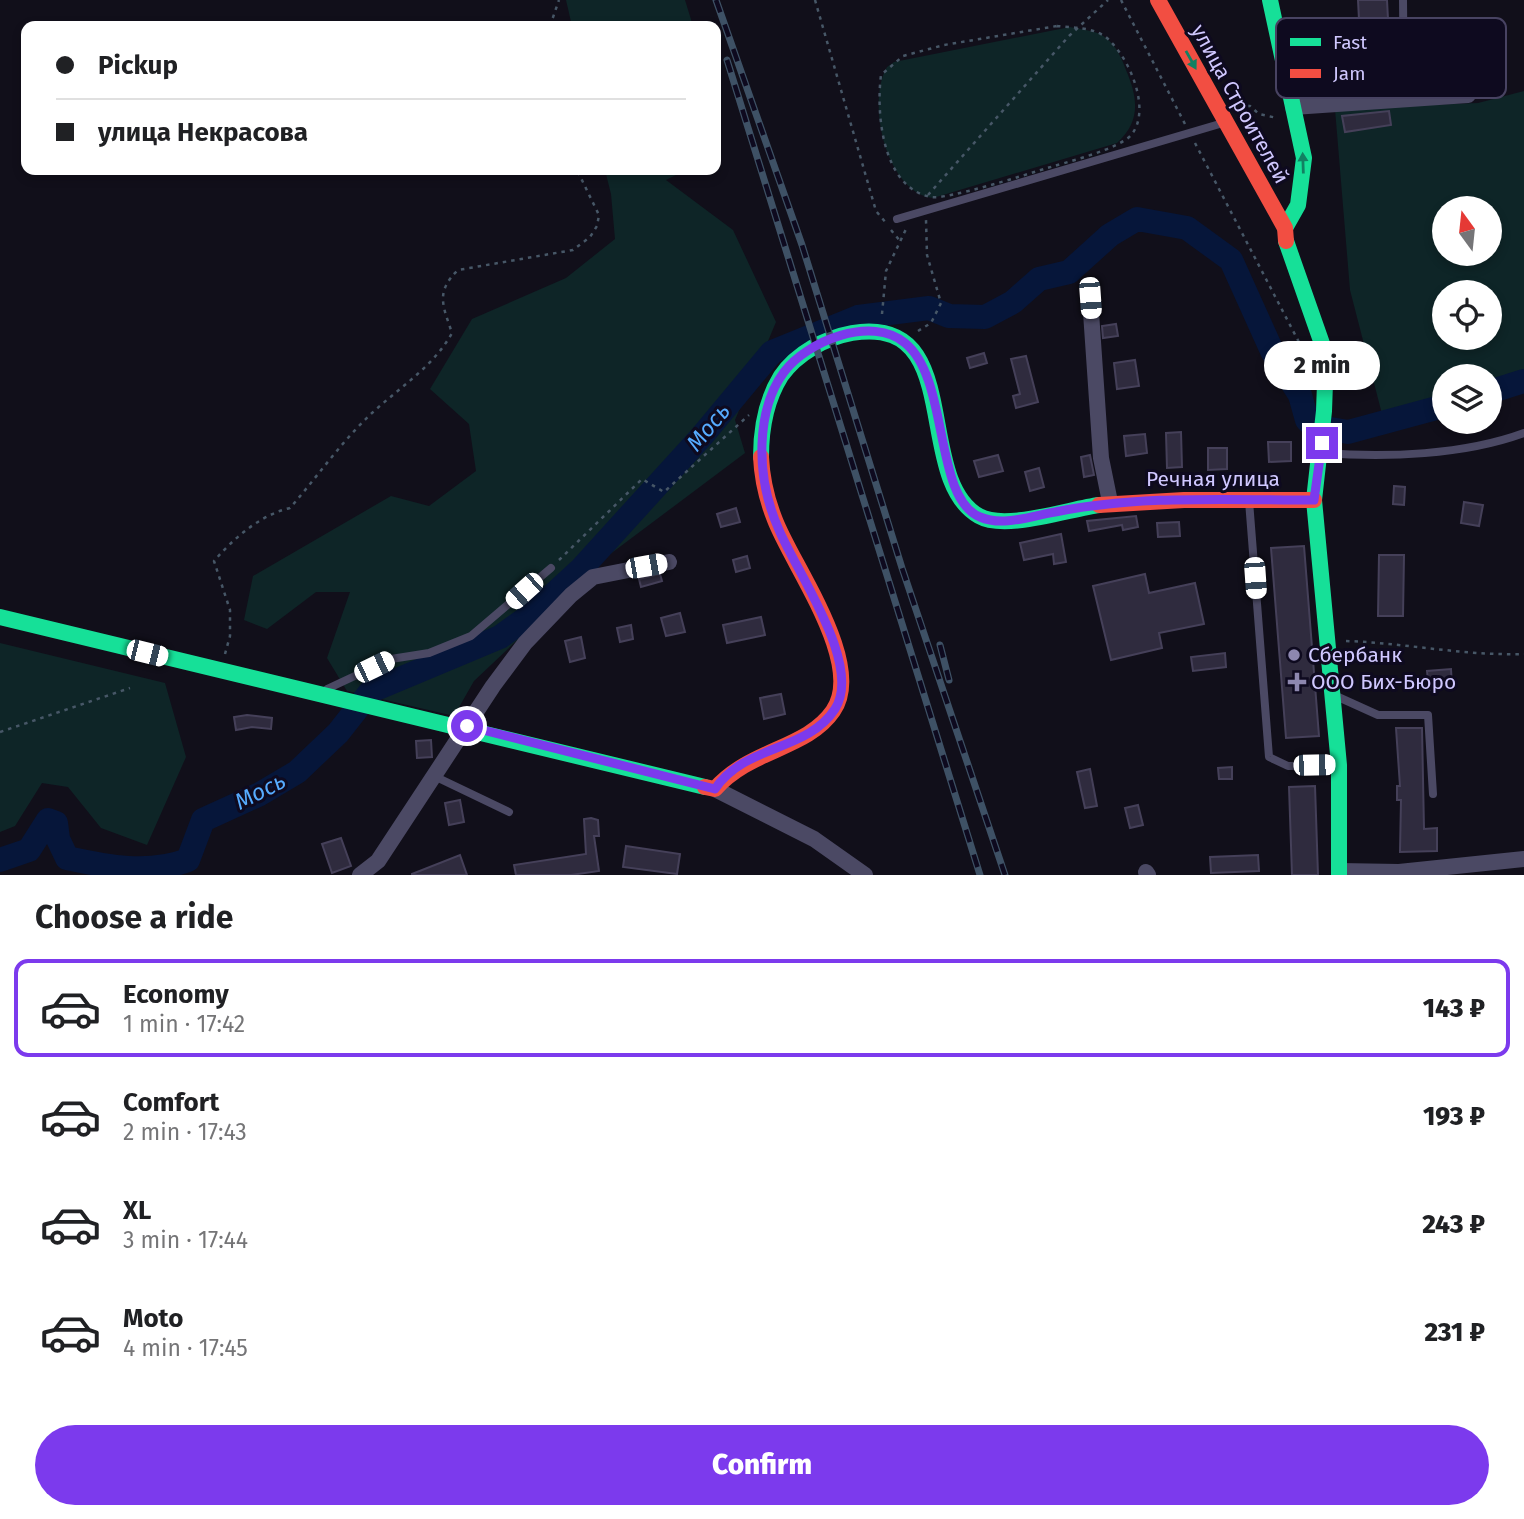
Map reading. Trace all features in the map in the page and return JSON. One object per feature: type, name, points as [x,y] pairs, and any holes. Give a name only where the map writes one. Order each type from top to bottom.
[{"type":"street","name":"улица Строителей","points":[[1158,0],[1286,228]]},
{"type":"street","points":[[1270,0],[1276,28]]},
{"type":"street","points":[[1291,98],[1304,158],[1298,205],[1286,228],[1287,248],[1326,355],[1321,448],[1314,500],[1339,765],[1339,873],[1399,872],[1524,859]]},
{"type":"street","points":[[1293,107],[1420,98]]},
{"type":"street","points":[[1090,298],[1101,458],[1110,502]]},
{"type":"street","name":"Речная улица","points":[[767,411],[782,374],[802,354],[825,342],[859,332],[894,336],[916,355],[931,388],[954,485],[971,512],[989,520],[1013,520],[1110,502],[1314,500]]},
{"type":"street","points":[[715,789],[723,776],[742,762],[817,729],[837,706],[842,689],[841,667],[831,638],[778,530],[767,495],[761,457],[767,411]]},
{"type":"street","points":[[370,872],[525,643],[593,577],[669,562]]},
{"type":"street","points":[[0,617],[350,703],[467,726],[715,789],[814,839],[865,875]]},
{"type":"lane","points":[[1403,0],[1403,18]]},
{"type":"lane","points":[[897,219],[1226,122]]},
{"type":"lane","points":[[1321,448],[1365,456],[1420,454],[1524,433]]},
{"type":"lane","points":[[1249,501],[1269,757],[1288,766],[1339,765]]},
{"type":"lane","points":[[315,694],[391,659],[429,653],[471,636],[551,568]]},
{"type":"lane","points":[[1332,694],[1378,715],[1429,715],[1433,794]]},
{"type":"lane","points":[[434,776],[509,812]]},
{"type":"path","points":[[552,21],[559,0]]},
{"type":"path","points":[[815,0],[876,211],[900,241]]},
{"type":"path","points":[[882,308],[886,271],[915,213],[927,196],[1076,28],[1108,0]]},
{"type":"path","points":[[1121,0],[1301,348],[1308,373]]},
{"type":"path","points":[[1057,26],[1076,28],[1091,30],[1107,38],[1121,56],[1139,92],[1141,116],[1131,136],[1096,153],[998,183],[933,198],[917,192],[904,179],[888,156],[878,104],[881,75],[903,56],[944,45],[1057,26]]},
{"type":"path","points":[[1226,122],[1240,106],[1250,106],[1259,114],[1276,119],[1286,115],[1293,107]]},
{"type":"path","points":[[220,671],[229,636],[230,610],[214,561],[232,540],[275,511],[290,508],[372,414],[407,387],[445,346],[452,333],[442,302],[445,282],[458,270],[573,250],[590,237],[597,226],[599,215],[579,175]]},
{"type":"path","points":[[926,210],[927,255],[941,303],[931,323]]},
{"type":"path","points":[[551,568],[642,479],[664,492],[745,416],[767,411]]},
{"type":"path","points":[[1327,641],[1524,654]]},
{"type":"path","points":[[0,732],[130,688]]},
{"type":"green space","points":[[566,0],[685,0],[691,21],[571,21]]},
{"type":"green space","points":[[1070,27],[1102,35],[1116,48],[1124,66],[1133,90],[1135,109],[1130,126],[1117,143],[933,198],[917,192],[903,180],[884,143],[880,122],[881,82],[887,67],[894,62]]},
{"type":"green space","points":[[1524,91],[1524,369],[1502,376],[1502,364],[1432,364],[1432,399],[1382,414],[1350,290],[1335,109],[1478,103],[1506,98],[1506,96]]},
{"type":"green space","points":[[606,175],[676,175],[666,180],[733,230],[776,322],[735,420],[745,453],[601,561],[474,681],[454,716],[347,691],[327,658],[350,592],[316,592],[267,629],[244,620],[253,576],[391,496],[429,506],[476,471],[469,424],[430,389],[472,319],[566,278],[615,239],[611,194]]},
{"type":"green space","points":[[0,643],[165,683],[186,757],[147,845],[101,828],[68,787],[42,783],[15,826],[0,832]]},
{"type":"building","points":[[1358,0],[1387,0],[1388,18],[1359,18]]},
{"type":"building","points":[[1389,111],[1391,125],[1345,132],[1342,116]]},
{"type":"building","points":[[1116,324],[1118,336],[1103,338],[1102,326]]},
{"type":"building","points":[[984,353],[987,363],[970,368],[967,358]]},
{"type":"building","points":[[1026,356],[1038,402],[1016,408],[1013,396],[1020,394],[1011,359]]},
{"type":"building","points":[[1135,360],[1139,386],[1117,389],[1114,363]]},
{"type":"building","points":[[1181,432],[1182,467],[1167,468],[1166,433]]},
{"type":"building","points":[[1145,434],[1147,453],[1126,456],[1124,436]]},
{"type":"building","points":[[1268,442],[1291,442],[1291,461],[1269,462]]},
{"type":"building","points":[[1208,448],[1227,448],[1227,469],[1208,470]]},
{"type":"building","points":[[998,455],[1003,471],[979,477],[974,461]]},
{"type":"building","points":[[1090,455],[1094,475],[1084,477],[1081,457]]},
{"type":"building","points":[[1039,468],[1044,487],[1030,491],[1025,472]]},
{"type":"building","points":[[1394,486],[1405,487],[1404,505],[1393,504]]},
{"type":"building","points":[[1464,502],[1483,505],[1479,526],[1461,523]]},
{"type":"building","points":[[736,508],[740,522],[721,527],[717,514]]},
{"type":"building","points":[[1136,516],[1138,527],[1123,530],[1122,525],[1089,531],[1087,521]]},
{"type":"building","points":[[1179,522],[1180,536],[1158,537],[1157,523]]},
{"type":"building","points":[[1061,534],[1066,562],[1054,564],[1053,554],[1024,560],[1020,543]]},
{"type":"building","points":[[1304,546],[1319,736],[1286,738],[1271,548]]},
{"type":"building","points":[[1379,555],[1404,555],[1403,616],[1378,616]]},
{"type":"building","points":[[747,556],[750,568],[736,572],[733,560]]},
{"type":"building","points":[[660,574],[662,581],[641,587],[639,579]]},
{"type":"building","points":[[1145,574],[1149,593],[1195,583],[1204,624],[1159,633],[1162,648],[1111,660],[1093,586]]},
{"type":"building","points":[[680,613],[685,632],[666,636],[661,618]]},
{"type":"building","points":[[761,617],[765,635],[727,643],[723,625]]},
{"type":"building","points":[[631,625],[633,639],[620,642],[617,628]]},
{"type":"building","points":[[581,637],[585,658],[570,662],[565,641]]},
{"type":"building","points":[[1225,653],[1226,667],[1193,671],[1191,657]]},
{"type":"building","points":[[1451,669],[1452,687],[1429,690],[1427,671]]},
{"type":"building","points":[[781,694],[785,714],[764,719],[760,698]]},
{"type":"building","points":[[247,715],[272,718],[271,729],[252,727],[236,730],[234,717]]},
{"type":"building","points":[[1396,728],[1422,728],[1424,829],[1437,828],[1437,851],[1400,852],[1401,800],[1397,800],[1397,786],[1400,786]]},
{"type":"building","points":[[431,740],[432,757],[417,758],[416,741]]},
{"type":"building","points":[[1232,767],[1232,779],[1219,779],[1218,768]]},
{"type":"building","points":[[1090,769],[1097,806],[1085,808],[1077,772]]},
{"type":"building","points":[[1315,786],[1318,875],[1292,875],[1289,787]]},
{"type":"building","points":[[460,800],[464,822],[449,825],[445,803]]},
{"type":"building","points":[[1138,805],[1143,825],[1130,828],[1125,808]]},
{"type":"building","points":[[584,819],[598,820],[599,836],[594,836],[599,871],[571,875],[516,875],[514,865],[586,854]]},
{"type":"building","points":[[341,838],[351,866],[332,873],[322,844]]},
{"type":"building","points":[[626,846],[680,854],[677,874],[623,867]]},
{"type":"building","points":[[460,855],[467,875],[412,875],[412,874]]},
{"type":"building","points":[[1258,855],[1259,871],[1211,873],[1210,857]]},
{"type":"waterway","name":"Мось","points":[[0,860],[29,850],[48,820],[56,823],[58,839],[67,858],[128,868],[158,867],[188,860],[203,820],[260,794],[297,772],[338,733],[371,691],[500,637],[532,614],[581,569],[702,436],[772,352],[858,317],[929,308],[949,316],[985,317],[1013,302],[1039,279],[1069,272],[1110,235],[1137,219],[1187,228],[1231,260],[1272,351],[1300,395],[1307,420],[1313,426],[1348,432],[1432,409]]},
{"type":"waterway","name":"Мось","points":[[1502,388],[1524,381]]},
{"type":"railway","points":[[716,0],[802,245],[902,568],[1005,875]]},
{"type":"railway","points":[[727,60],[980,875]]},
{"type":"railway","points":[[940,645],[949,680]]},
{"type":"traffic: fast","points":[[1270,0],[1276,28]]},
{"type":"traffic: fast","points":[[1285,228],[1298,205],[1304,158],[1291,98]]},
{"type":"traffic: fast","points":[[1286,241],[1326,355],[1324,411],[1314,500],[1339,765],[1339,875]]},
{"type":"traffic: fast","points":[[761,457],[763,425],[768,405],[781,376],[795,360],[812,348],[842,335],[888,334],[911,348],[925,373],[947,469],[959,496],[979,516],[990,520],[1020,520],[1099,505]]},
{"type":"traffic: fast","points":[[0,617],[705,787]]},
{"type":"traffic: jam","points":[[1158,0],[1285,228],[1286,241]]},
{"type":"traffic: jam","points":[[705,787],[715,789],[745,765],[809,734],[833,711],[841,691],[840,668],[834,642],[775,520],[765,489],[761,457]]},
{"type":"traffic: jam","points":[[1099,505],[1184,500],[1314,500]]},
{"type":"place","name":"Сбербанк","points":[[1294,655]]},
{"type":"place","name":"ООО Бих-Бюро","points":[[1297,682]]},
{"type":"route","points":[[467,726],[715,789],[723,776],[742,762],[807,734],[825,722],[840,698],[843,677],[841,667],[831,638],[778,530],[767,495],[761,457],[768,402],[782,374],[809,349],[839,337],[859,332],[883,332],[903,341],[911,348],[925,370],[931,388],[954,485],[964,505],[978,517],[989,520],[1013,520],[1110,502],[1314,500],[1322,443]]}]
